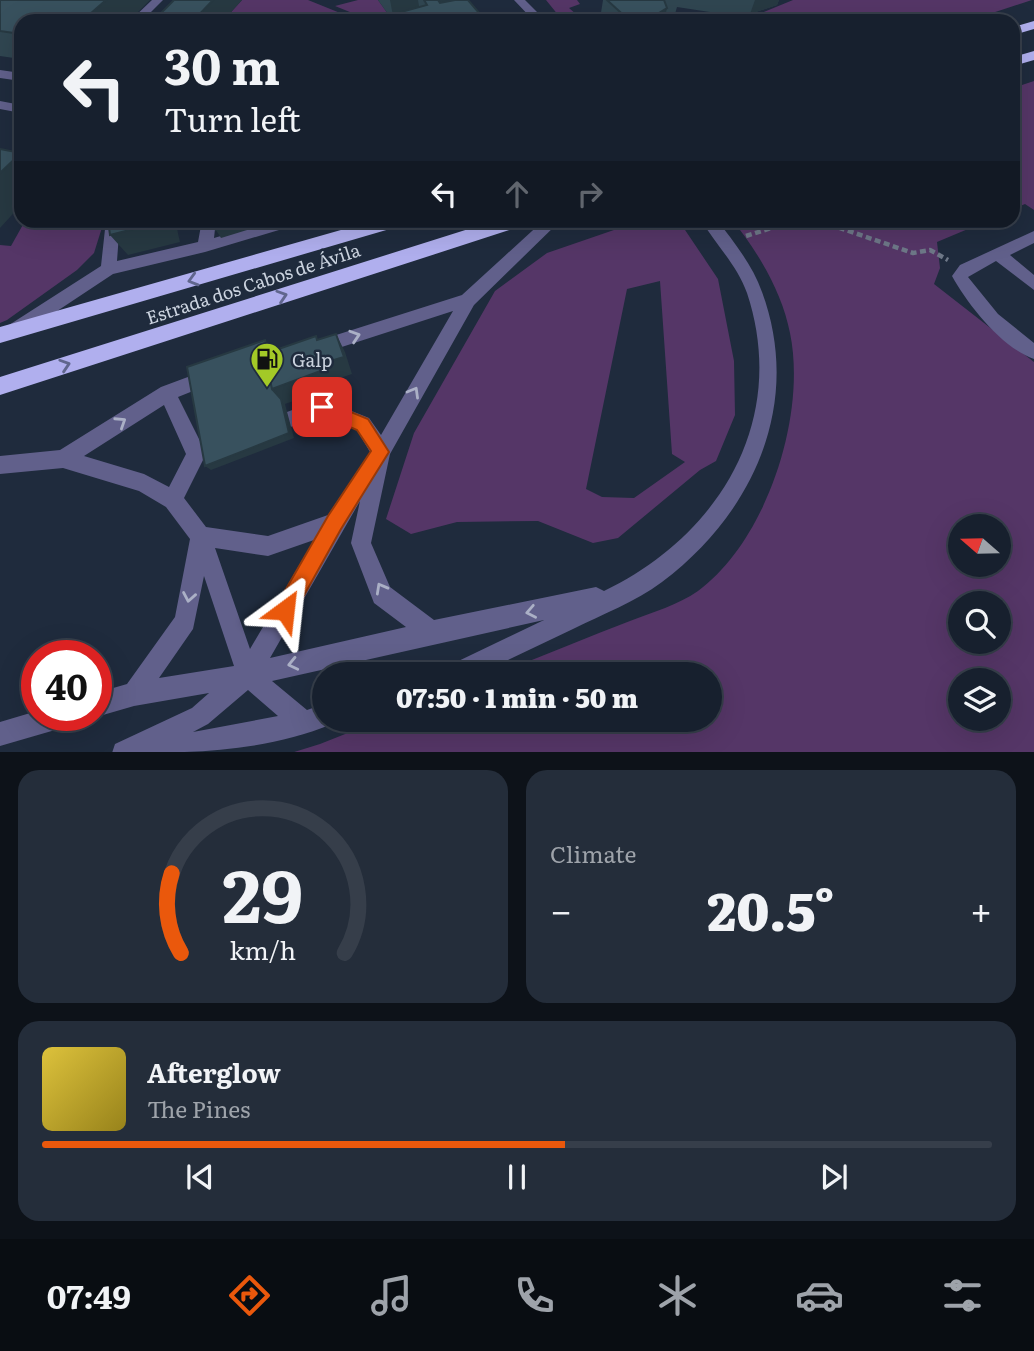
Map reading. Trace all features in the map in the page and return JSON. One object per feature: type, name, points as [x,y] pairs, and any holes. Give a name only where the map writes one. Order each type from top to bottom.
[{"type":"highway","name":"Estrada dos Cabos de Ávila","points":[[7,333],[372,228]]},
{"type":"highway","name":"Estrada dos Cabos de Ávila","points":[[0,386],[494,228]]},
{"type":"street","points":[[143,14],[158,0]]},
{"type":"street","points":[[0,88],[11,75]]},
{"type":"street","points":[[109,270],[112,228]]},
{"type":"street","points":[[205,246],[208,228]]},
{"type":"street","points":[[7,333],[109,270],[267,228]]},
{"type":"street","points":[[124,752],[200,716],[248,675],[468,300],[545,228]]},
{"type":"street","points":[[481,662],[654,575],[721,511],[751,460],[768,406],[770,354],[754,291],[738,260],[714,228]]},
{"type":"street","points":[[1034,237],[966,269],[960,276],[966,289],[1008,332],[1034,352]]},
{"type":"street","points":[[998,254],[1034,284]]},
{"type":"street","points":[[300,351],[324,346],[468,300]]},
{"type":"street","points":[[63,459],[167,393],[229,370]]},
{"type":"street","points":[[167,393],[196,454]]},
{"type":"street","points":[[173,500],[196,454],[322,407],[362,424],[380,452],[360,543],[382,595],[431,632]]},
{"type":"street","points":[[0,465],[63,459],[144,483],[173,500],[201,536],[248,675],[312,719]]},
{"type":"street","points":[[201,536],[268,546],[335,523]]},
{"type":"street","points":[[134,694],[185,621],[201,536]]},
{"type":"street","points":[[112,700],[134,694],[248,675],[431,632],[622,593]]},
{"type":"street","points":[[146,752],[312,720]]},
{"type":"street","points":[[0,734],[21,728]]},
{"type":"path","points":[[724,241],[764,228]]},
{"type":"path","points":[[839,228],[913,253],[930,250],[966,269]]},
{"type":"shaded area","points":[[242,0],[308,0],[343,14],[229,14]]},
{"type":"shaded area","points":[[358,0],[378,0],[388,14],[355,14],[335,6]]},
{"type":"shaded area","points":[[546,0],[577,0],[580,4],[569,8],[576,14],[557,14]]},
{"type":"shaded area","points":[[793,0],[1032,0],[989,14],[759,14]]},
{"type":"shaded area","points":[[1034,81],[1034,210],[1025,204],[1020,206],[1020,86]]},
{"type":"shaded area","points":[[21,228],[102,228],[94,253],[77,270],[0,323],[0,245],[11,246]]},
{"type":"shaded area","points":[[620,228],[684,228],[718,279],[734,361],[735,415],[716,461],[700,470],[618,538],[593,543],[538,521],[457,522],[411,534],[386,519],[414,433],[495,291],[547,253]],"holes":[[[660,281],[672,454],[685,462],[634,498],[602,497],[586,489],[627,289]]]},
{"type":"shaded area","points":[[738,228],[970,228],[937,242],[940,268],[934,284],[1034,362],[1034,752],[294,752],[350,732],[722,732],[722,662],[527,662],[690,596],[722,569],[744,541],[762,509],[776,474],[787,437],[792,401],[794,366],[790,333],[768,273]]},
{"type":"building","points":[[0,0],[106,0],[90,14],[14,14],[14,33],[0,31]]},
{"type":"building","points":[[174,0],[213,0],[200,14],[160,14]]},
{"type":"building","points":[[424,0],[438,0],[440,3],[468,0],[480,14],[401,12],[427,5]]},
{"type":"building","points":[[607,0],[664,0],[667,8],[658,14],[622,14]]},
{"type":"building","points":[[0,149],[14,152],[14,160],[0,173]]},
{"type":"building","points":[[109,228],[138,228],[110,235]]},
{"type":"building","points":[[336,334],[344,357],[324,363],[326,369],[272,389],[264,354],[316,336],[317,340]]},
{"type":"building","points":[[265,340],[268,352],[264,354],[272,389],[281,399],[289,433],[205,466],[187,367]]},
{"type":"place","name":"Galp","points":[[267,389]]},
{"type":"route","points":[[285,610],[380,452],[362,424],[322,407]]}]
